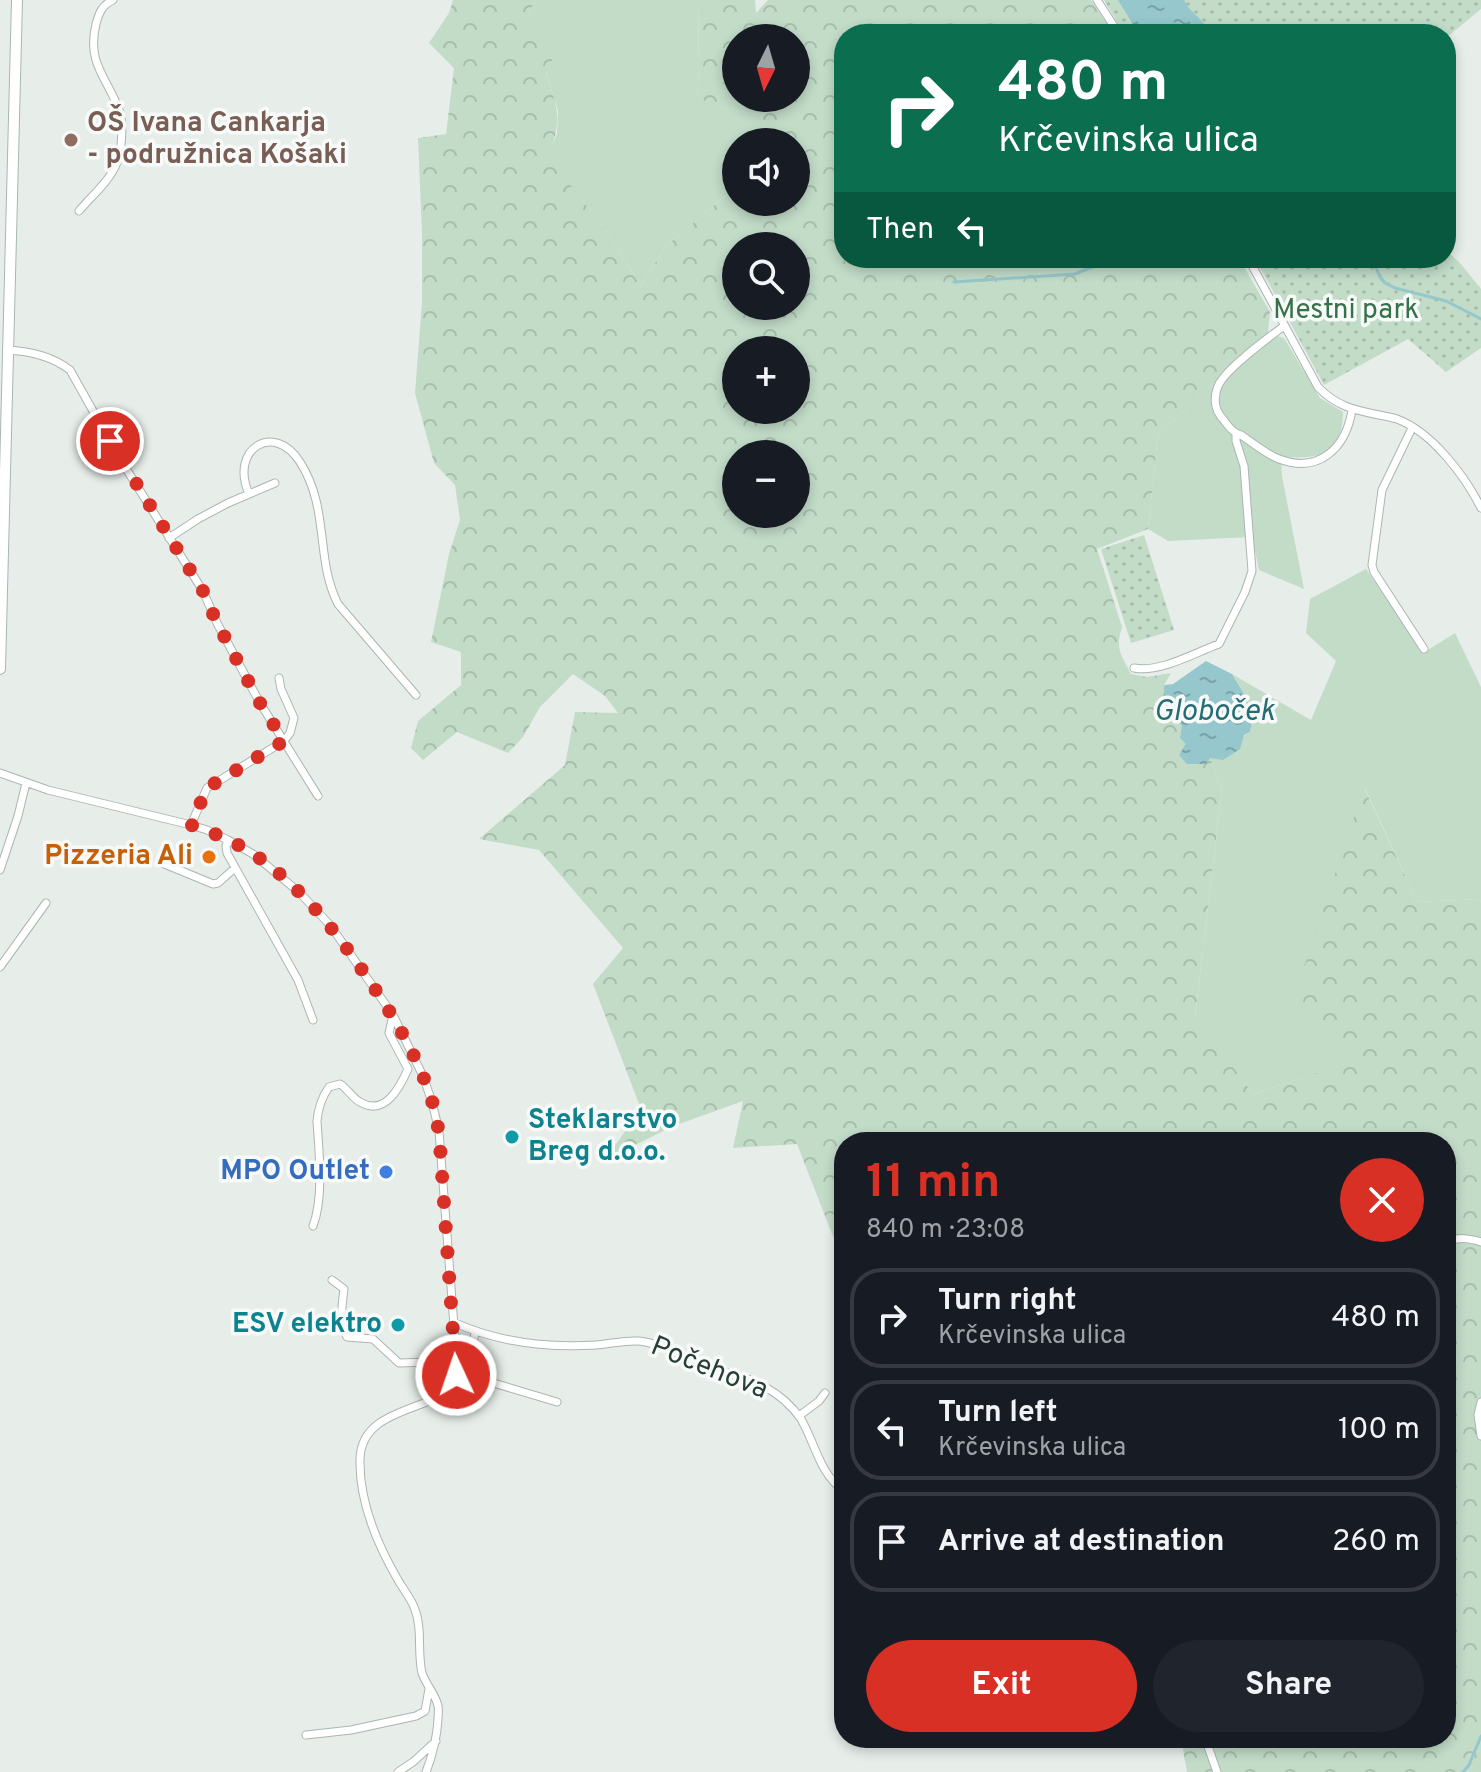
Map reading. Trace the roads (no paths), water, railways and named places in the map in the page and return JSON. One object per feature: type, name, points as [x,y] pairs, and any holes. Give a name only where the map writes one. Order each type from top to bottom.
[{"type":"street","points":[[0,669],[17,0]]},
{"type":"street","points":[[79,211],[109,178],[120,153],[121,116],[96,64],[93,38],[101,9],[113,0]]},
{"type":"street","points":[[1097,0],[1113,24]]},
{"type":"street","points":[[1253,268],[1318,387],[1327,396],[1352,410],[1397,419],[1412,428],[1453,464],[1481,508]]},
{"type":"street","points":[[1134,668],[1156,668],[1219,644],[1245,592],[1252,571],[1252,559],[1244,466],[1236,435],[1219,415],[1215,405],[1218,385],[1254,349],[1284,326]]},
{"type":"street","points":[[7,350],[45,357],[70,370],[120,459],[203,591],[254,692],[318,796]]},
{"type":"street","points":[[1236,435],[1241,435],[1276,458],[1291,462],[1312,461],[1323,458],[1335,449],[1342,439],[1352,410]]},
{"type":"street","points":[[1412,428],[1382,490],[1372,565],[1424,649]]},
{"type":"street","points":[[249,494],[244,482],[244,468],[246,457],[256,447],[270,442],[284,445],[299,459],[319,508],[331,590],[338,604],[416,695]]},
{"type":"street","points":[[169,538],[208,513],[275,483]]},
{"type":"street","points":[[191,825],[207,788],[284,741],[290,733],[294,718],[279,678]]},
{"type":"street","points":[[0,773],[68,796],[191,825],[253,854],[307,899],[330,925],[393,1015],[423,1076],[439,1131],[456,1375],[442,1397],[381,1422],[367,1432],[360,1453],[360,1473],[365,1506],[374,1530],[414,1607],[419,1626],[420,1664],[438,1706],[437,1740],[426,1772]]},
{"type":"street","points":[[0,870],[26,783]]},
{"type":"street","points":[[228,840],[227,853],[298,980],[313,1020]]},
{"type":"street","points":[[162,863],[213,884],[235,868]]},
{"type":"street","points":[[0,967],[46,903]]},
{"type":"street","points":[[313,1226],[320,1193],[317,1121],[324,1095],[329,1087],[340,1084],[358,1102],[366,1105],[381,1104],[394,1096],[408,1069],[389,1033],[393,1015]]},
{"type":"street","points":[[1456,1238],[1481,1242]]},
{"type":"street","points":[[332,1280],[344,1289],[342,1327],[347,1337],[373,1339],[399,1363],[436,1362],[456,1352]]},
{"type":"street","name":"Počehova","points":[[453,1322],[473,1331],[526,1343],[598,1345],[634,1340],[647,1342],[763,1386],[799,1416],[826,1475],[834,1482]]},
{"type":"street","points":[[473,1331],[472,1359],[480,1379],[557,1402]]},
{"type":"street","points":[[799,1416],[825,1393]]},
{"type":"street","points":[[1481,1402],[1478,1415],[1481,1436]]},
{"type":"street","points":[[306,1735],[351,1730],[416,1716],[425,1711],[429,1689]]},
{"type":"street","points":[[398,1772],[437,1740]]},
{"type":"street","points":[[1209,1748],[1217,1772]]},
{"type":"water","points":[[1118,0],[1184,0],[1204,24],[1133,24]]},
{"type":"water","name":"Globoček","points":[[1206,661],[1232,674],[1253,715],[1250,732],[1244,735],[1240,749],[1223,760],[1210,758],[1206,764],[1187,764],[1179,755],[1186,744],[1180,738],[1182,726],[1165,705],[1164,685],[1173,684]]},
{"type":"waterway","points":[[954,282],[1075,274],[1090,268]]},
{"type":"waterway","points":[[1376,268],[1385,283],[1395,288],[1446,301],[1481,319]]},
{"type":"waterway","points":[[1463,1772],[1481,1736]]},
{"type":"place","name":"OŠ Ivana Cankarja - podružnica Košaki","points":[[71,140]]},
{"type":"place","name":"Pizzeria Ali","points":[[209,857]]},
{"type":"place","name":"Steklarstvo Breg d.o.o.","points":[[512,1137]]},
{"type":"place","name":"MPO Outlet","points":[[386,1172]]},
{"type":"place","name":"ESV elektro","points":[[398,1325]]},
{"type":"park label","name":"Mestni park","points":[[1346,311]]}]
